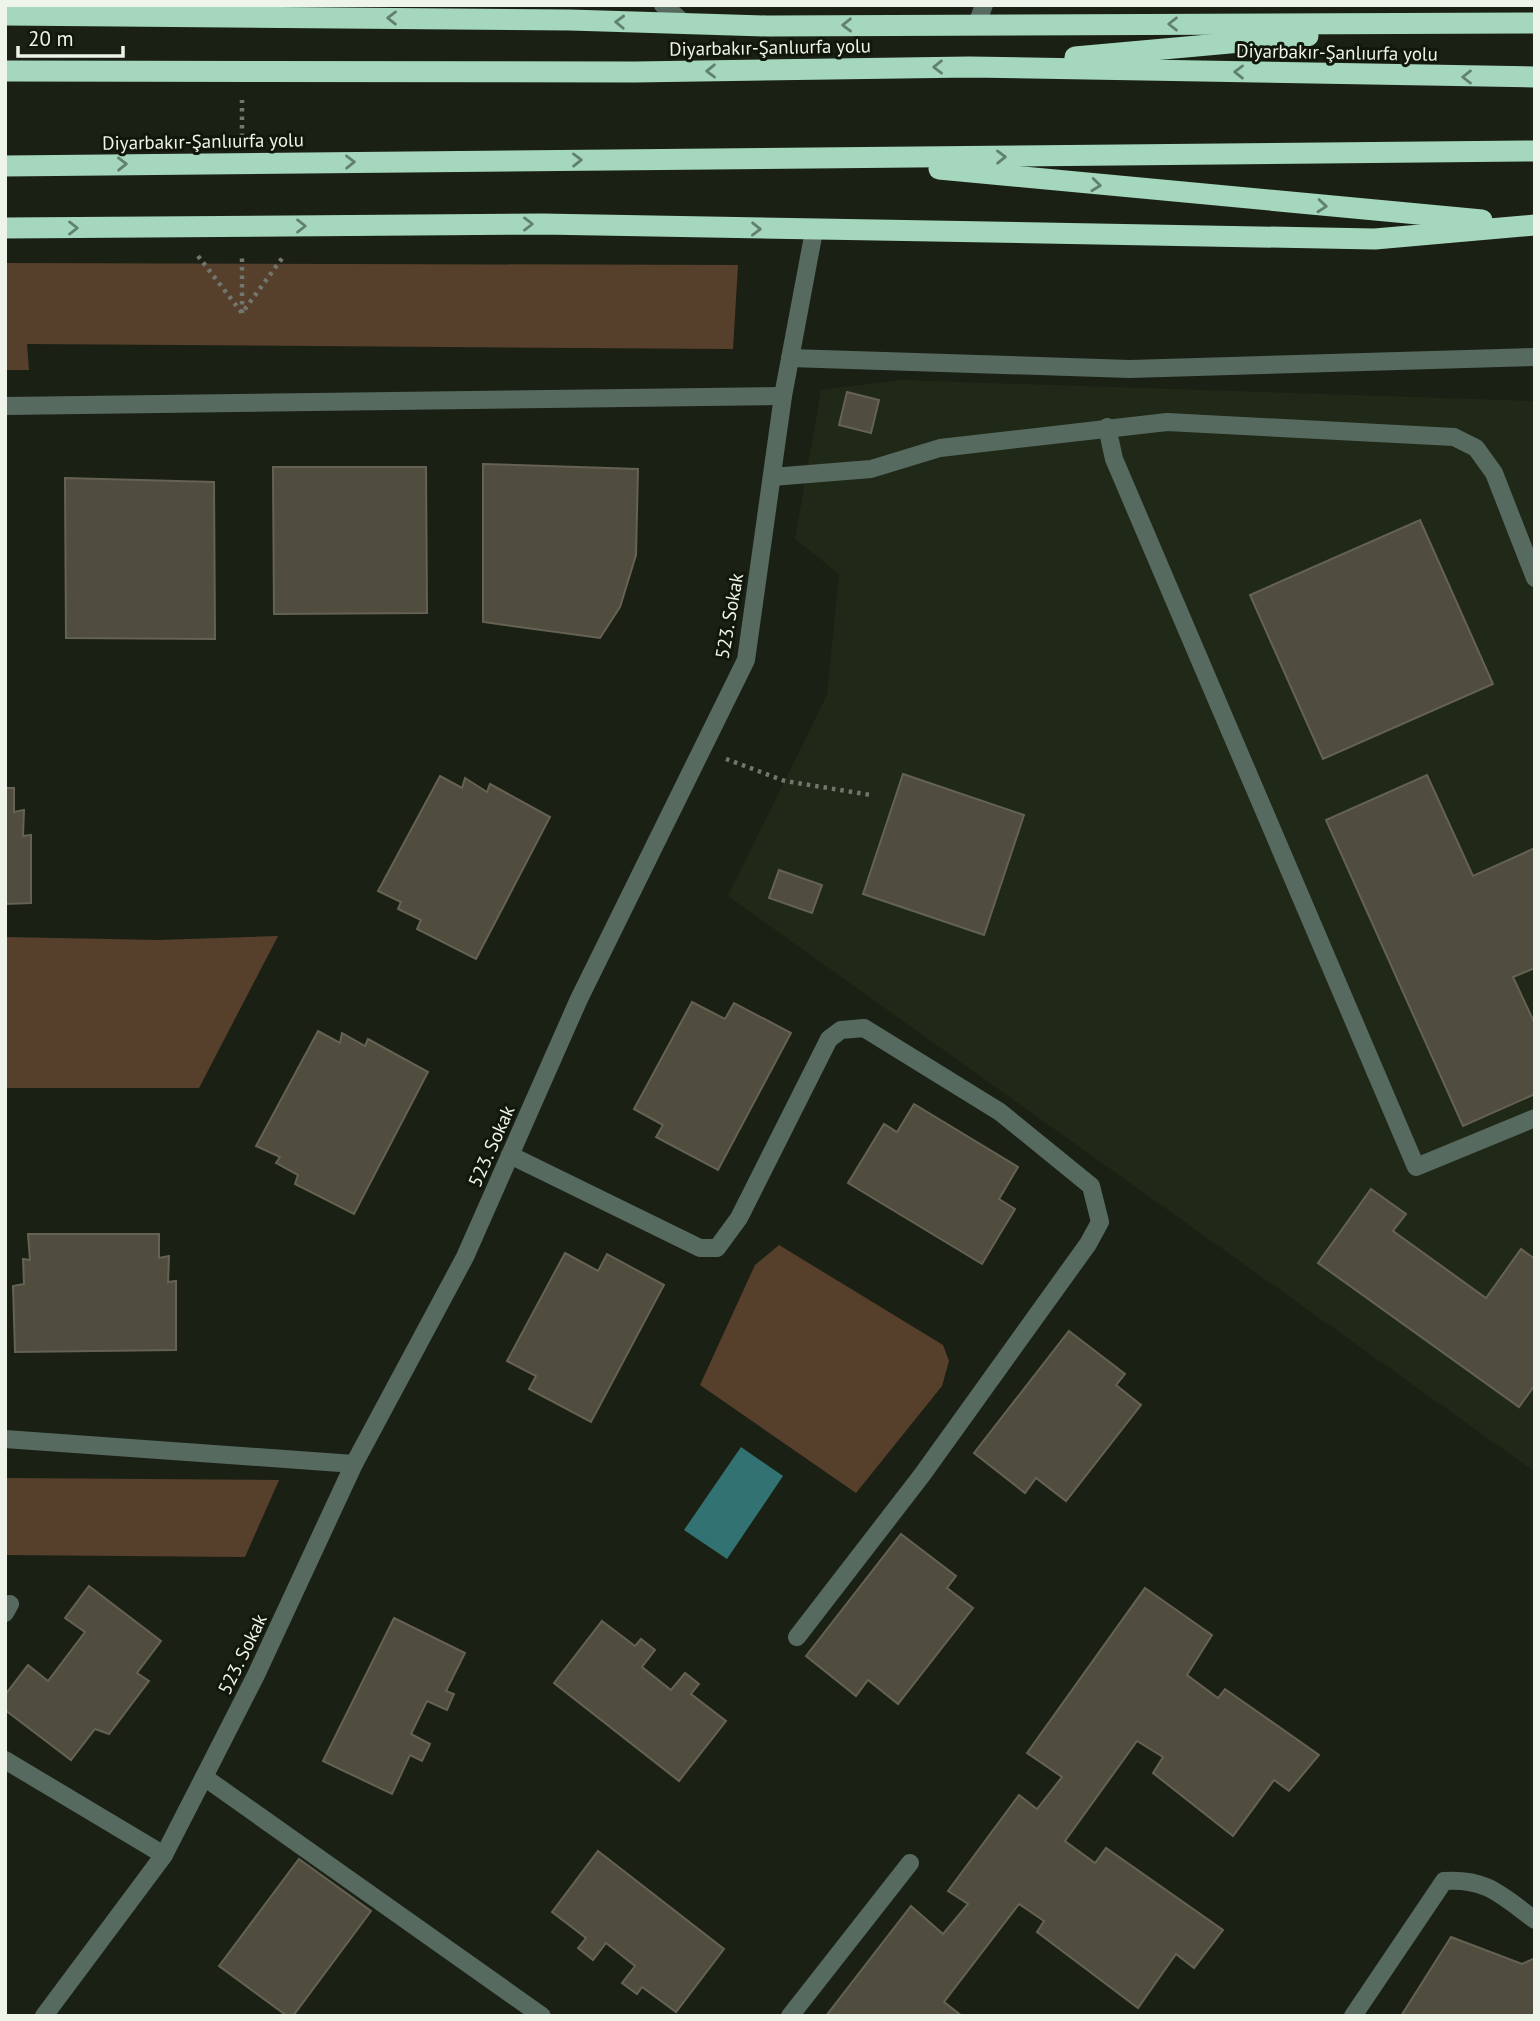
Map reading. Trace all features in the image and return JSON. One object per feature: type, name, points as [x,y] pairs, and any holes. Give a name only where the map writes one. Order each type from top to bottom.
[{"type":"highway","points":[[5,15],[573,13],[685,24],[981,15],[1446,24],[1535,23]]},
{"type":"highway","points":[[970,67],[1446,24]]},
{"type":"highway","name":"Diyarbakır-Şanlıurfa yolu","points":[[5,71],[635,72],[970,67],[1535,77]]},
{"type":"highway","name":"Diyarbakır-Şanlıurfa yolu","points":[[5,166],[1535,152]]},
{"type":"highway","points":[[833,158],[1535,225]]},
{"type":"highway","points":[[5,229],[542,224],[814,231],[1375,239],[1535,225]]},
{"type":"street","points":[[663,5],[685,24]]},
{"type":"street","name":"523. Sokak","points":[[44,2016],[163,1855],[204,1777],[256,1675],[354,1464],[465,1257],[579,999],[746,660],[783,396],[814,231]]},
{"type":"street","points":[[790,358],[1130,369],[1535,357]]},
{"type":"street","points":[[5,406],[783,396]]},
{"type":"street","points":[[772,477],[871,468],[940,448],[1167,422],[1454,438],[1476,448],[1493,472],[1535,578]]},
{"type":"street","points":[[1107,427],[1114,459],[1416,1167],[1535,1118]]},
{"type":"street","points":[[510,1155],[700,1248],[717,1248],[739,1218],[829,1040],[841,1030],[864,1028],[1000,1112],[1091,1186],[1100,1222],[1088,1244],[922,1475],[797,1637]]},
{"type":"street","points":[[5,1439],[354,1464]]},
{"type":"street","points":[[5,1760],[163,1855]]},
{"type":"street","points":[[204,1777],[542,2016]]},
{"type":"street","points":[[790,2016],[909,1863]]},
{"type":"street","points":[[1353,2016],[1444,1881],[1467,1879],[1494,1889],[1535,1920]]},
{"type":"path","points":[[198,256],[242,313],[283,257]]},
{"type":"path","points":[[702,750],[785,781],[871,795]]},
{"type":"shaded area","points":[[5,263],[738,265],[733,349],[27,344],[29,370],[5,370]]},
{"type":"shaded area","points":[[900,380],[1535,401],[1535,1472],[728,896],[827,695],[839,574],[795,539],[821,390]]},
{"type":"shaded area","points":[[278,936],[199,1088],[5,1088],[5,937],[159,940]]},
{"type":"shaded area","points":[[779,1245],[943,1345],[949,1361],[942,1386],[856,1493],[700,1385],[755,1265]]},
{"type":"shaded area","points":[[5,1478],[279,1480],[245,1557],[5,1555]]},
{"type":"water","points":[[741,1447],[783,1476],[727,1559],[684,1530]]},
{"type":"building","points":[[847,392],[879,400],[871,433],[839,425]]},
{"type":"building","points":[[483,464],[638,469],[636,555],[620,607],[600,638],[483,622]]},
{"type":"building","points":[[273,467],[426,467],[427,613],[274,614]]},
{"type":"building","points":[[65,478],[214,482],[215,639],[66,638]]},
{"type":"building","points":[[1420,520],[1493,684],[1323,759],[1250,595]]},
{"type":"building","points":[[903,774],[1024,815],[984,935],[863,894]]},
{"type":"building","points":[[1427,775],[1473,876],[1535,848],[1535,968],[1513,977],[1535,1024],[1535,1094],[1463,1126],[1326,820]]},
{"type":"building","points":[[440,776],[462,788],[465,778],[487,792],[490,784],[550,817],[476,959],[417,929],[421,920],[398,909],[401,902],[378,891]]},
{"type":"building","points":[[5,788],[14,788],[14,812],[24,810],[23,836],[31,835],[31,903],[5,904]]},
{"type":"building","points":[[779,870],[822,885],[812,913],[769,898]]},
{"type":"building","points":[[692,1002],[725,1019],[734,1003],[791,1033],[718,1170],[656,1137],[663,1125],[634,1109]]},
{"type":"building","points":[[318,1031],[340,1043],[342,1033],[365,1046],[368,1039],[428,1072],[354,1214],[295,1184],[298,1175],[276,1163],[280,1157],[256,1146]]},
{"type":"building","points":[[914,1104],[1018,1167],[999,1199],[1015,1209],[982,1264],[848,1183],[884,1124],[897,1132]]},
{"type":"building","points":[[1371,1189],[1406,1214],[1393,1231],[1486,1298],[1521,1249],[1535,1259],[1535,1385],[1519,1407],[1318,1263]]},
{"type":"building","points":[[28,1234],[159,1234],[159,1258],[169,1256],[168,1282],[176,1281],[176,1350],[15,1352],[13,1286],[24,1284],[23,1259],[30,1260]]},
{"type":"building","points":[[565,1253],[598,1271],[607,1254],[664,1285],[591,1422],[529,1389],[536,1376],[507,1361]]},
{"type":"building","points":[[1069,1331],[1125,1374],[1116,1385],[1141,1405],[1066,1501],[1036,1478],[1025,1493],[974,1453]]},
{"type":"building","points":[[901,1534],[956,1576],[947,1588],[973,1608],[898,1704],[868,1680],[856,1696],[806,1656]]},
{"type":"building","points":[[89,1586],[161,1641],[137,1673],[149,1681],[109,1734],[95,1729],[71,1760],[5,1710],[5,1695],[28,1665],[48,1681],[85,1632],[65,1618]]},
{"type":"building","points":[[1145,1588],[1212,1635],[1187,1675],[1218,1698],[1225,1689],[1319,1755],[1289,1791],[1274,1780],[1233,1836],[1153,1773],[1163,1757],[1137,1741],[1065,1841],[1095,1863],[1106,1848],[1223,1930],[1194,1968],[1176,1954],[1138,2008],[1037,1932],[1044,1921],[1019,1904],[944,2002],[962,2016],[826,2016],[911,1906],[943,1934],[968,1904],[948,1891],[1019,1795],[1037,1809],[1062,1777],[1027,1753]]},
{"type":"building","points":[[394,1618],[465,1653],[446,1691],[454,1694],[447,1710],[427,1701],[411,1734],[430,1744],[422,1761],[410,1755],[392,1794],[323,1761]]},
{"type":"building","points":[[602,1621],[635,1646],[641,1639],[655,1650],[642,1667],[671,1690],[685,1673],[699,1684],[691,1694],[726,1721],[679,1781],[554,1683]]},
{"type":"building","points":[[598,1851],[724,1949],[676,2012],[642,1987],[637,1994],[622,1983],[635,1966],[606,1943],[593,1960],[578,1948],[586,1938],[552,1912]]},
{"type":"building","points":[[299,1859],[371,1911],[293,2016],[287,2016],[219,1966]]},
{"type":"building","points":[[1451,1937],[1522,1964],[1535,1958],[1535,2016],[1401,2016]]}]
